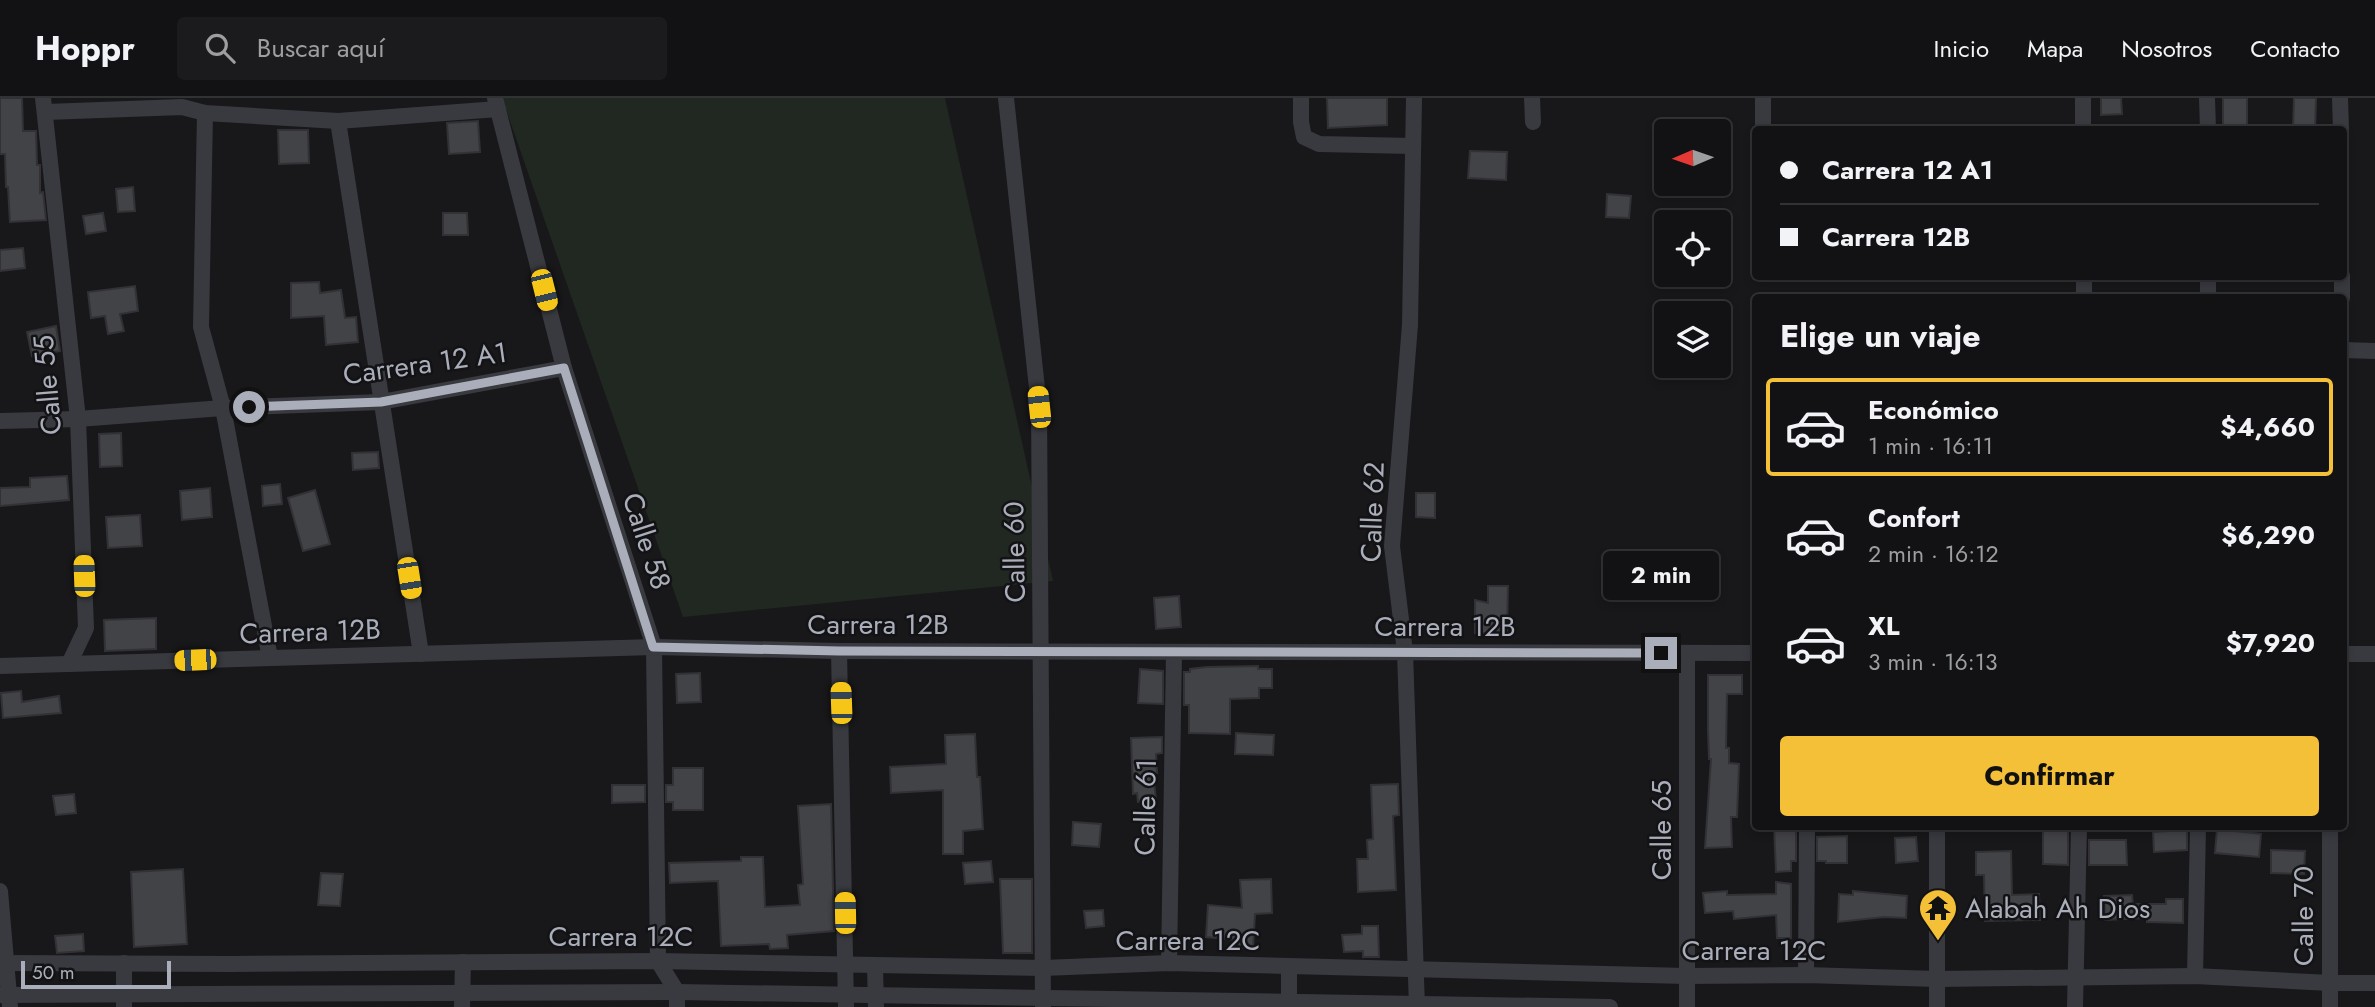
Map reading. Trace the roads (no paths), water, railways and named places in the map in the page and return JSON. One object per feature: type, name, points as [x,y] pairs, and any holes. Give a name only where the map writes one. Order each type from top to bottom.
[{"type":"street","name":"Calle 60","points":[[1006,98],[1039,407],[1043,1002]]},
{"type":"street","points":[[1301,98],[1304,137],[1319,144],[1413,146]]},
{"type":"street","name":"Calle 62","points":[[1414,98],[1410,325],[1392,546],[1405,652],[1417,1006]]},
{"type":"street","points":[[1532,98],[1533,122]]},
{"type":"street","points":[[1763,98],[1763,126]]},
{"type":"street","points":[[2083,98],[2083,126]]},
{"type":"street","points":[[2207,98],[2208,126]]},
{"type":"street","points":[[2340,98],[2341,126]]},
{"type":"street","points":[[44,105],[182,103],[205,113],[338,121],[496,103]]},
{"type":"street","name":"Calle 58","points":[[496,103],[564,368],[653,647],[658,961]]},
{"type":"street","name":"Calle 55","points":[[44,105],[78,419],[86,628],[69,664]]},
{"type":"street","points":[[205,113],[201,327],[223,408],[270,658]]},
{"type":"street","points":[[338,121],[421,654]]},
{"type":"street","points":[[2347,349],[2375,351]]},
{"type":"street","name":"Carrera 12 A1","points":[[0,421],[381,402],[564,368]]},
{"type":"street","name":"Carrera 12B","points":[[0,666],[653,647],[839,651],[1752,653]]},
{"type":"street","points":[[839,651],[846,1001]]},
{"type":"street","name":"Calle 61","points":[[1169,963],[1174,652]]},
{"type":"street","name":"Calle 65","points":[[1687,653],[1687,1007]]},
{"type":"street","points":[[2347,654],[2375,654]]},
{"type":"street","points":[[1806,975],[1807,830]]},
{"type":"street","points":[[1937,830],[1937,1007]]},
{"type":"street","points":[[2075,1007],[2079,830]]},
{"type":"street","points":[[2195,976],[2198,830]]},
{"type":"street","name":"Calle 70","points":[[2330,830],[2330,1007]]},
{"type":"street","points":[[0,891],[7,999]]},
{"type":"street","points":[[658,961],[677,1000]]},
{"type":"street","name":"Carrera 12C","points":[[4,963],[658,961],[1043,968],[1169,963],[1687,976],[1806,975],[1937,979],[2195,976],[2375,983]]},
{"type":"street","points":[[462,1000],[463,962]]},
{"type":"street","points":[[124,964],[124,1001]]},
{"type":"street","points":[[875,966],[875,1001]]},
{"type":"street","points":[[1289,967],[1289,1004]]},
{"type":"street","name":"Carrera 12C","points":[[7,999],[677,1000],[1610,1007]]},
{"type":"place","name":"Alabah Ah Dios","points":[[1938,942]]}]
